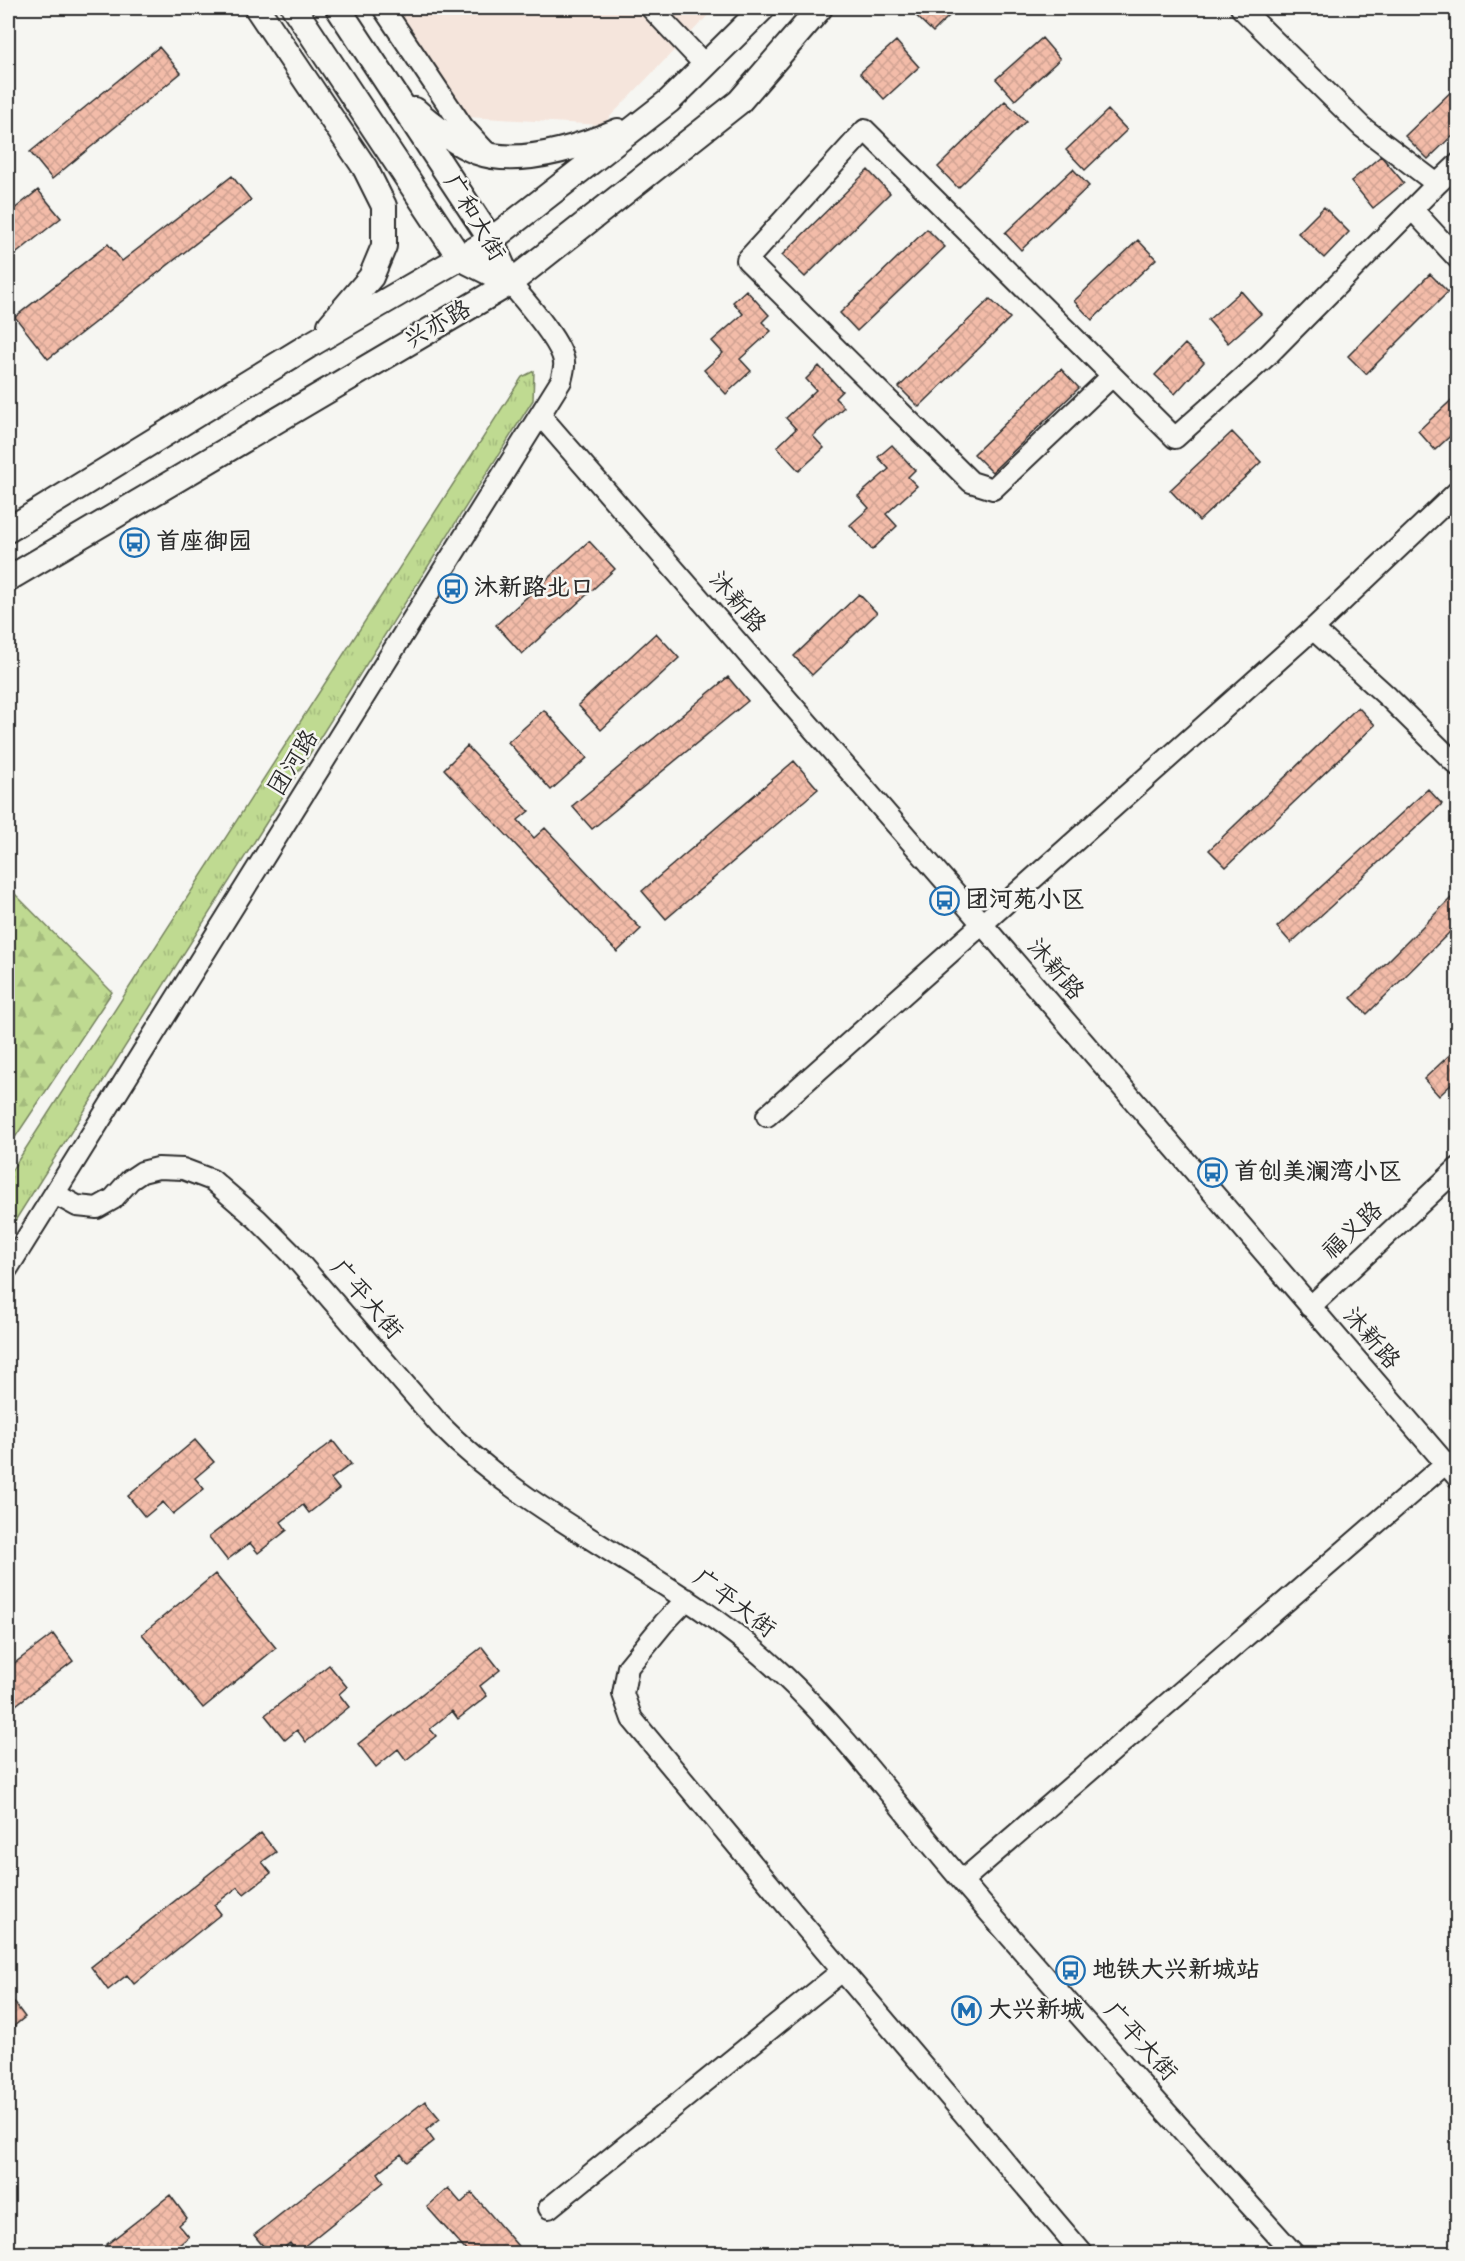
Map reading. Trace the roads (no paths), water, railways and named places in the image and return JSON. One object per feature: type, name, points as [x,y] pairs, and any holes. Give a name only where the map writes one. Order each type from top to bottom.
[{"type":"main road","points":[[257,8],[365,168],[384,206],[384,246],[371,277],[340,315],[308,346]]},
{"type":"main road","name":"广和大街","points":[[294,8],[460,258],[510,283]]},
{"type":"main road","name":"广和大街","points":[[338,8],[491,240],[510,283]]},
{"type":"main road","name":"兴亦路","points":[[8,530],[308,346],[491,240],[669,101],[763,8]]},
{"type":"main road","name":"兴亦路","points":[[8,579],[510,283],[738,102],[820,8]]},
{"type":"main road","points":[[394,93],[436,128],[477,152],[515,158],[585,144],[645,120]]},
{"type":"street","points":[[383,8],[463,127],[486,153]]},
{"type":"street","points":[[651,8],[705,65]]},
{"type":"street","points":[[1241,8],[1362,127],[1437,184]]},
{"type":"street","points":[[1112,376],[993,489],[971,482],[747,260],[865,130],[1175,438],[1269,354],[1458,164]]},
{"type":"street","points":[[1412,208],[1458,259]]},
{"type":"street","name":"团河路","points":[[8,1268],[561,381],[564,363],[559,349],[536,315],[510,283]]},
{"type":"street","name":"沐新路","points":[[540,415],[1451,1471]]},
{"type":"street","points":[[767,1116],[1312,628],[1458,491]]},
{"type":"street","points":[[1312,628],[1388,697],[1458,766]]},
{"type":"street","name":"广平大街","points":[[55,1194],[77,1206],[97,1208],[113,1199],[130,1180],[142,1172],[158,1168],[183,1169],[212,1180],[257,1219],[291,1253],[462,1448],[484,1467],[544,1509],[687,1599],[735,1634],[803,1694],[962,1881],[1294,2253]]},
{"type":"street","name":"福义路","points":[[1310,1307],[1458,1168]]},
{"type":"street","points":[[962,1881],[1451,1471]]},
{"type":"street","points":[[687,1599],[628,1667],[623,1694],[632,1719],[842,1971],[1083,2253]]},
{"type":"street","points":[[549,2208],[842,1971]]},
{"type":"place","name":"首座御园","points":[[135,542]]},
{"type":"place","name":"沐新路北口","points":[[453,588]]},
{"type":"place","name":"团河苑小区","points":[[944,900]]},
{"type":"place","name":"首创美澜湾小区","points":[[1213,1172]]},
{"type":"place","name":"地铁大兴新城站","points":[[1071,1970]]},
{"type":"place","name":"大兴新城","points":[[967,2010]]}]
